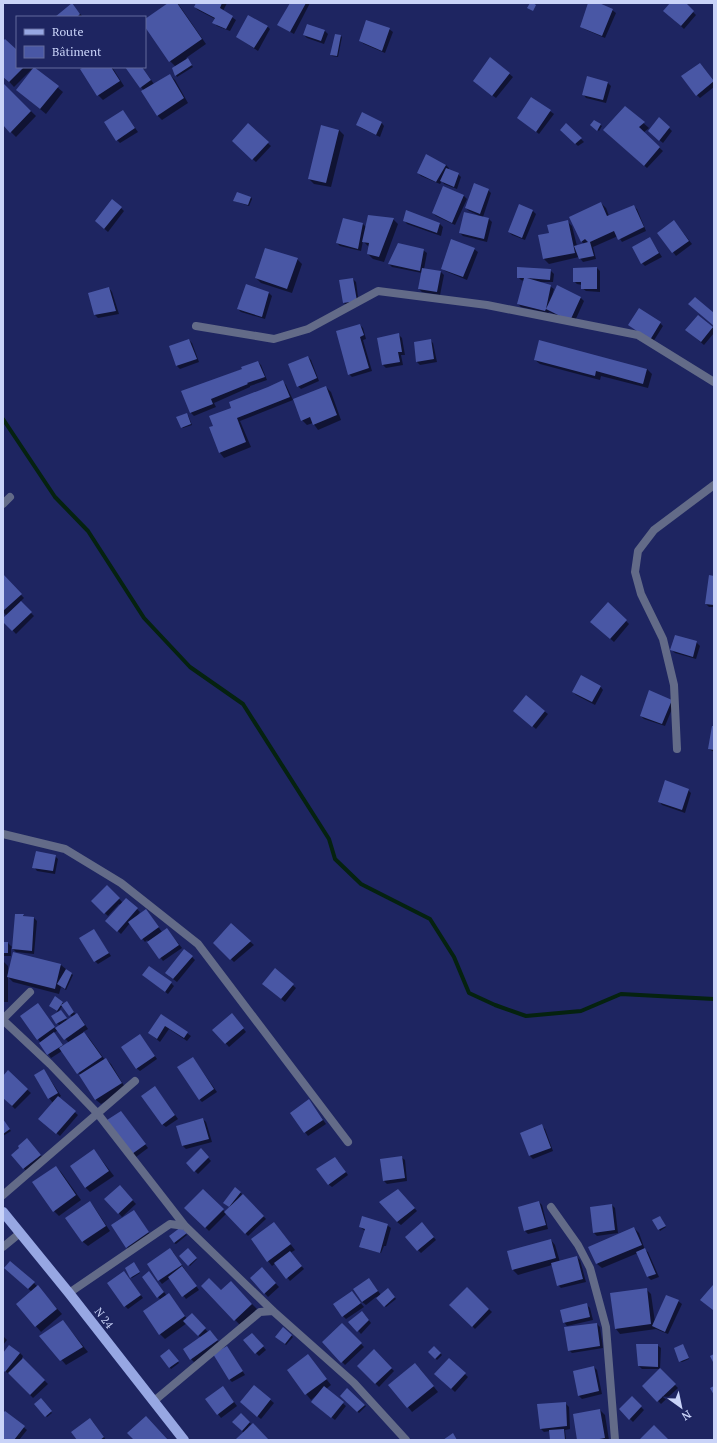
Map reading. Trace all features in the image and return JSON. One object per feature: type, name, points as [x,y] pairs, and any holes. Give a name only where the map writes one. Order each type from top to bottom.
[{"type":"main road","name":"N 24","points":[[3,1212],[154,1400],[184,1440]]},
{"type":"street","points":[[196,326],[274,339],[308,329],[378,291],[487,305],[638,335],[714,382]]},
{"type":"street","points":[[677,749],[674,686],[669,662],[663,639],[641,594],[635,572],[638,551],[654,530],[714,485]]},
{"type":"street","points":[[3,504],[10,497]]},
{"type":"street","points":[[3,834],[64,849],[121,883],[198,944],[348,1142]]},
{"type":"street","points":[[30,992],[3,1020],[50,1064],[98,1114],[185,1226],[273,1311],[354,1383],[406,1440]]},
{"type":"street","points":[[3,1195],[135,1082]]},
{"type":"street","points":[[551,1207],[578,1245],[590,1268],[606,1327],[615,1440]]},
{"type":"street","points":[[69,1294],[170,1224],[185,1226]]},
{"type":"street","points":[[3,1248],[20,1233]]},
{"type":"street","points":[[154,1400],[260,1312],[273,1311]]},
{"type":"building","points":[[72,3],[80,14],[78,16],[56,16]]},
{"type":"building","points":[[168,3],[177,3],[202,39],[169,62],[146,28],[146,18]]},
{"type":"building","points":[[196,3],[222,3],[220,8],[233,16],[226,29],[212,23],[215,18],[194,7]]},
{"type":"building","points":[[290,3],[306,3],[290,32],[277,25]]},
{"type":"building","points":[[530,3],[536,5],[533,11],[527,8]]},
{"type":"building","points":[[588,3],[599,3],[613,9],[602,36],[580,27]]},
{"type":"building","points":[[670,3],[686,3],[694,11],[681,26],[663,11]]},
{"type":"building","points":[[248,15],[268,26],[254,48],[236,37]]},
{"type":"building","points":[[366,20],[390,28],[382,51],[359,41]]},
{"type":"building","points":[[307,24],[325,30],[321,41],[303,35]]},
{"type":"building","points":[[335,34],[341,35],[337,56],[330,55]]},
{"type":"building","points":[[5,39],[16,49],[16,68],[23,68],[9,82],[3,77],[3,41]]},
{"type":"building","points":[[490,57],[510,73],[492,96],[473,81]]},
{"type":"building","points":[[188,58],[192,65],[175,76],[172,68]]},
{"type":"building","points":[[700,63],[714,81],[696,96],[681,76]]},
{"type":"building","points":[[33,68],[35,68],[59,86],[40,109],[16,90]]},
{"type":"building","points":[[112,68],[120,81],[97,96],[80,69]]},
{"type":"building","points":[[126,68],[143,68],[151,80],[140,88]]},
{"type":"building","points":[[170,74],[184,98],[157,116],[141,91]]},
{"type":"building","points":[[587,76],[608,82],[603,100],[582,95]]},
{"type":"building","points":[[3,83],[31,111],[10,133],[3,125]]},
{"type":"building","points":[[531,97],[551,110],[536,132],[517,118]]},
{"type":"building","points":[[625,106],[645,122],[639,127],[660,147],[644,166],[603,130]]},
{"type":"building","points":[[123,110],[135,128],[116,141],[104,122]]},
{"type":"building","points":[[362,112],[382,122],[376,135],[356,125]]},
{"type":"building","points":[[659,117],[670,127],[659,141],[648,131]]},
{"type":"building","points":[[594,120],[601,124],[597,131],[590,125]]},
{"type":"building","points":[[248,123],[269,142],[252,160],[232,141]]},
{"type":"building","points":[[566,123],[582,138],[575,144],[560,130]]},
{"type":"building","points":[[321,125],[339,130],[326,183],[308,179]]},
{"type":"building","points":[[426,154],[446,165],[436,182],[417,173]]},
{"type":"building","points":[[446,168],[459,173],[454,187],[440,181]]},
{"type":"building","points":[[474,183],[489,189],[480,214],[465,208]]},
{"type":"building","points":[[443,186],[464,195],[452,223],[432,213]]},
{"type":"building","points":[[237,192],[251,197],[248,205],[233,201]]},
{"type":"building","points":[[112,199],[122,207],[104,229],[95,221]]},
{"type":"building","points":[[601,202],[607,216],[634,205],[644,227],[618,240],[614,231],[590,242],[594,256],[579,259],[574,246],[588,242],[585,239],[581,242],[569,217]]},
{"type":"building","points":[[519,204],[533,210],[522,238],[508,232]]},
{"type":"building","points":[[406,210],[440,223],[437,233],[403,221]]},
{"type":"building","points":[[464,212],[489,218],[484,239],[459,233]]},
{"type":"building","points":[[368,215],[394,218],[379,257],[367,254],[369,243],[362,242]]},
{"type":"building","points":[[343,218],[363,223],[358,249],[336,243]]},
{"type":"building","points":[[568,220],[575,253],[543,259],[538,235],[549,233],[547,225]]},
{"type":"building","points":[[674,220],[689,241],[672,253],[657,233]]},
{"type":"building","points":[[650,237],[659,253],[641,264],[632,247]]},
{"type":"building","points":[[451,239],[475,248],[463,277],[441,269]]},
{"type":"building","points":[[398,243],[424,249],[420,271],[388,264]]},
{"type":"building","points":[[265,248],[298,258],[287,289],[255,278]]},
{"type":"building","points":[[517,267],[551,269],[550,280],[527,278],[551,285],[545,311],[517,304],[524,278],[517,278]]},
{"type":"building","points":[[597,267],[597,289],[581,289],[581,282],[573,282],[573,268]]},
{"type":"building","points":[[422,268],[441,271],[437,292],[418,289]]},
{"type":"building","points":[[353,278],[357,301],[343,303],[339,280]]},
{"type":"building","points":[[246,284],[269,292],[262,317],[237,309]]},
{"type":"building","points":[[557,285],[581,297],[570,321],[546,309]]},
{"type":"building","points":[[109,287],[116,311],[94,315],[88,293]]},
{"type":"building","points":[[695,297],[714,313],[714,326],[688,304]]},
{"type":"building","points":[[639,308],[661,322],[650,340],[628,325]]},
{"type":"building","points":[[698,315],[713,327],[701,342],[685,330]]},
{"type":"building","points":[[360,324],[364,335],[360,337],[369,368],[348,375],[336,331]]},
{"type":"building","points":[[399,333],[402,352],[398,352],[400,362],[382,365],[377,338]]},
{"type":"building","points":[[189,339],[197,359],[176,366],[169,346]]},
{"type":"building","points":[[431,339],[434,359],[416,362],[414,342]]},
{"type":"building","points":[[539,340],[647,369],[643,384],[596,371],[595,376],[534,360]]},
{"type":"building","points":[[308,356],[317,378],[297,387],[288,364]]},
{"type":"building","points":[[258,361],[265,377],[247,383],[248,384],[211,399],[213,404],[190,413],[181,391],[242,369],[241,367]]},
{"type":"building","points":[[283,380],[290,397],[237,418],[246,442],[219,453],[209,427],[213,426],[209,416],[231,408],[229,402]]},
{"type":"building","points":[[326,386],[337,415],[313,425],[310,417],[301,421],[293,399]]},
{"type":"building","points":[[187,413],[191,424],[181,428],[176,417]]},
{"type":"building","points":[[3,574],[22,594],[3,611]]},
{"type":"building","points":[[709,575],[714,576],[714,605],[705,604]]},
{"type":"building","points":[[21,601],[32,612],[12,631],[3,622],[3,618]]},
{"type":"building","points":[[608,602],[627,620],[610,639],[590,622]]},
{"type":"building","points":[[675,635],[697,641],[693,657],[670,650]]},
{"type":"building","points":[[581,675],[601,686],[592,702],[572,692]]},
{"type":"building","points":[[649,690],[672,700],[662,724],[640,716]]},
{"type":"building","points":[[526,695],[545,711],[532,727],[513,711]]},
{"type":"building","points":[[712,726],[714,726],[714,750],[708,749]]},
{"type":"building","points":[[665,780],[689,789],[682,810],[658,802]]},
{"type":"building","points":[[36,851],[56,855],[53,871],[32,868]]},
{"type":"building","points":[[107,885],[120,898],[104,914],[91,901]]},
{"type":"building","points":[[126,898],[138,908],[117,932],[105,921]]},
{"type":"building","points":[[146,909],[159,927],[141,940],[128,922]]},
{"type":"building","points":[[15,914],[24,914],[23,916],[34,917],[32,951],[12,949]]},
{"type":"building","points":[[231,923],[251,941],[230,960],[213,943]]},
{"type":"building","points":[[167,928],[179,945],[159,959],[147,942]]},
{"type":"building","points":[[94,929],[109,953],[94,962],[79,938]]},
{"type":"building","points":[[3,942],[8,942],[8,953],[3,953]]},
{"type":"building","points":[[184,949],[193,956],[173,979],[165,973]]},
{"type":"building","points":[[13,952],[61,964],[55,989],[7,977]]},
{"type":"building","points":[[149,966],[172,982],[165,992],[142,975]]},
{"type":"building","points":[[275,968],[294,984],[281,999],[262,984]]},
{"type":"building","points":[[66,969],[72,973],[65,989],[57,984]]},
{"type":"building","points":[[55,996],[63,1002],[57,1011],[49,1006]]},
{"type":"building","points":[[67,1001],[74,1012],[69,1016],[61,1005]]},
{"type":"building","points":[[38,1003],[55,1027],[37,1040],[20,1016]]},
{"type":"building","points":[[61,1010],[67,1018],[56,1024],[51,1016]]},
{"type":"building","points":[[77,1013],[85,1025],[64,1040],[55,1028]]},
{"type":"building","points":[[232,1013],[244,1028],[225,1044],[212,1030]]},
{"type":"building","points":[[161,1014],[188,1032],[184,1038],[165,1026],[157,1039],[148,1033]]},
{"type":"building","points":[[54,1032],[63,1045],[47,1055],[39,1043]]},
{"type":"building","points":[[84,1032],[102,1057],[77,1074],[59,1048]]},
{"type":"building","points":[[140,1034],[155,1056],[136,1069],[121,1047]]},
{"type":"building","points":[[193,1057],[214,1089],[199,1100],[177,1067]]},
{"type":"building","points":[[106,1058],[122,1083],[95,1100],[79,1075]]},
{"type":"building","points":[[44,1069],[58,1093],[48,1099],[34,1075]]},
{"type":"building","points":[[8,1070],[28,1089],[12,1106],[3,1098],[3,1076]]},
{"type":"building","points":[[155,1086],[175,1115],[162,1125],[141,1096]]},
{"type":"building","points":[[58,1096],[76,1111],[56,1134],[38,1119]]},
{"type":"building","points":[[309,1099],[323,1120],[304,1133],[290,1113]]},
{"type":"building","points":[[121,1111],[146,1144],[132,1154],[107,1120]]},
{"type":"building","points":[[203,1118],[209,1139],[182,1146],[176,1126]]},
{"type":"building","points":[[3,1119],[10,1129],[3,1134]]},
{"type":"building","points":[[542,1124],[551,1148],[529,1156],[520,1133]]},
{"type":"building","points":[[27,1138],[41,1155],[23,1169],[11,1155]]},
{"type":"building","points":[[201,1148],[209,1157],[194,1172],[186,1163]]},
{"type":"building","points":[[94,1149],[109,1171],[85,1188],[70,1166]]},
{"type":"building","points":[[402,1156],[405,1178],[383,1181],[380,1159]]},
{"type":"building","points":[[335,1157],[346,1172],[328,1185],[316,1169]]},
{"type":"building","points":[[56,1166],[76,1195],[53,1212],[32,1182]]},
{"type":"building","points":[[120,1185],[133,1200],[118,1214],[104,1199]]},
{"type":"building","points":[[235,1187],[241,1192],[229,1207],[223,1203]]},
{"type":"building","points":[[203,1189],[224,1209],[205,1228],[184,1208]]},
{"type":"building","points":[[398,1189],[415,1208],[397,1222],[379,1202]]},
{"type":"building","points":[[243,1194],[264,1216],[245,1234],[224,1212]]},
{"type":"building","points":[[90,1201],[106,1226],[82,1242],[65,1218]]},
{"type":"building","points":[[539,1201],[546,1225],[524,1231],[518,1207]]},
{"type":"building","points":[[612,1204],[615,1230],[593,1233],[590,1207]]},
{"type":"building","points":[[134,1210],[149,1232],[126,1248],[111,1225]]},
{"type":"building","points":[[362,1216],[388,1224],[380,1253],[359,1247],[365,1229],[359,1227]]},
{"type":"building","points":[[660,1216],[666,1226],[658,1230],[652,1220]]},
{"type":"building","points":[[274,1222],[291,1244],[267,1262],[251,1239]]},
{"type":"building","points":[[422,1222],[434,1237],[417,1251],[405,1237]]},
{"type":"building","points":[[181,1227],[187,1233],[174,1243],[169,1236]]},
{"type":"building","points":[[634,1227],[642,1245],[596,1264],[588,1247]]},
{"type":"building","points":[[551,1239],[556,1258],[512,1270],[507,1251]]},
{"type":"building","points":[[170,1248],[182,1265],[158,1281],[147,1264]]},
{"type":"building","points":[[188,1248],[197,1258],[188,1266],[179,1256]]},
{"type":"building","points":[[645,1248],[656,1274],[647,1277],[636,1252]]},
{"type":"building","points":[[290,1251],[302,1266],[286,1279],[274,1263]]},
{"type":"building","points":[[577,1256],[583,1279],[557,1286],[551,1263]]},
{"type":"building","points":[[10,1261],[35,1282],[28,1289],[4,1268]]},
{"type":"building","points":[[134,1262],[140,1272],[130,1278],[125,1268]]},
{"type":"building","points":[[182,1266],[197,1286],[182,1297],[168,1277]]},
{"type":"building","points":[[262,1267],[276,1283],[264,1294],[250,1278]]},
{"type":"building","points":[[124,1271],[141,1295],[124,1307],[107,1283]]},
{"type":"building","points":[[149,1271],[164,1292],[157,1298],[142,1277]]},
{"type":"building","points":[[209,1278],[221,1290],[231,1281],[252,1304],[234,1321],[201,1286]]},
{"type":"building","points":[[369,1278],[378,1291],[362,1302],[353,1289]]},
{"type":"building","points":[[38,1285],[57,1309],[35,1327],[16,1304]]},
{"type":"building","points":[[713,1285],[714,1309],[713,1310],[700,1300]]},
{"type":"building","points":[[467,1287],[489,1309],[472,1327],[449,1305]]},
{"type":"building","points":[[388,1288],[395,1297],[384,1307],[376,1298]]},
{"type":"building","points":[[647,1288],[651,1324],[615,1329],[610,1293]]},
{"type":"building","points":[[352,1291],[361,1303],[342,1317],[333,1304]]},
{"type":"building","points":[[169,1293],[185,1316],[159,1335],[143,1311]]},
{"type":"building","points":[[666,1295],[679,1300],[665,1332],[652,1326]]},
{"type":"building","points":[[587,1303],[590,1317],[563,1323],[560,1310]]},
{"type":"building","points":[[362,1311],[369,1320],[357,1332],[348,1322]]},
{"type":"building","points":[[192,1313],[206,1328],[198,1336],[183,1321]]},
{"type":"building","points":[[63,1320],[83,1347],[60,1361],[39,1336]]},
{"type":"building","points":[[342,1323],[362,1343],[341,1363],[322,1342]]},
{"type":"building","points":[[597,1323],[600,1346],[568,1351],[564,1327]]},
{"type":"building","points":[[283,1327],[292,1335],[285,1344],[275,1337]]},
{"type":"building","points":[[210,1330],[218,1340],[190,1360],[183,1349]]},
{"type":"building","points":[[252,1333],[264,1346],[255,1354],[243,1340]]},
{"type":"building","points":[[636,1344],[658,1344],[658,1367],[638,1366]]},
{"type":"building","points":[[683,1344],[689,1358],[679,1362],[674,1348]]},
{"type":"building","points":[[9,1345],[20,1353],[5,1372],[3,1370],[3,1353]]},
{"type":"building","points":[[227,1346],[243,1371],[229,1380],[213,1354]]},
{"type":"building","points":[[434,1346],[441,1353],[435,1359],[428,1352]]},
{"type":"building","points":[[169,1349],[179,1361],[169,1368],[160,1356]]},
{"type":"building","points":[[374,1349],[392,1368],[375,1384],[357,1366]]},
{"type":"building","points":[[308,1354],[327,1379],[305,1395],[287,1370]]},
{"type":"building","points":[[714,1354],[714,1364],[710,1356]]},
{"type":"building","points":[[23,1358],[45,1380],[30,1395],[8,1373]]},
{"type":"building","points":[[449,1358],[466,1373],[451,1389],[434,1374]]},
{"type":"building","points":[[415,1363],[434,1386],[407,1408],[388,1385]]},
{"type":"building","points":[[594,1366],[599,1391],[578,1396],[573,1371]]},
{"type":"building","points":[[660,1368],[676,1384],[657,1402],[642,1386]]},
{"type":"building","points":[[254,1385],[271,1399],[257,1417],[240,1402]]},
{"type":"building","points":[[223,1386],[234,1402],[217,1415],[205,1399]]},
{"type":"building","points":[[324,1386],[344,1402],[331,1418],[311,1402]]},
{"type":"building","points":[[714,1386],[714,1395],[710,1388]]},
{"type":"building","points":[[347,1388],[365,1405],[357,1412],[340,1396]]},
{"type":"building","points":[[632,1396],[642,1406],[629,1420],[619,1409]]},
{"type":"building","points":[[41,1398],[52,1411],[45,1417],[34,1404]]},
{"type":"building","points":[[566,1402],[567,1426],[540,1429],[537,1404]]},
{"type":"building","points":[[600,1409],[605,1438],[594,1440],[577,1440],[573,1414]]},
{"type":"building","points":[[5,1411],[25,1426],[14,1440],[3,1439],[3,1413]]},
{"type":"building","points":[[241,1413],[250,1422],[242,1431],[232,1422]]},
{"type":"building","points":[[146,1416],[168,1440],[134,1440],[127,1433]]},
{"type":"building","points":[[90,1418],[104,1437],[100,1440],[77,1440],[71,1432]]},
{"type":"building","points":[[253,1423],[269,1440],[236,1439]]},
{"type":"building","points":[[654,1425],[669,1440],[639,1440]]},
{"type":"building","points":[[564,1429],[565,1440],[550,1440],[549,1430]]},
{"type":"building","points":[[453,1433],[457,1440],[443,1440]]},
{"type":"waterway","points":[[3,419],[55,497],[88,531],[144,618],[190,667],[243,704],[329,839],[335,859],[361,884],[430,919],[454,957],[469,993],[495,1005],[526,1016],[581,1011],[621,994],[714,999]]}]
